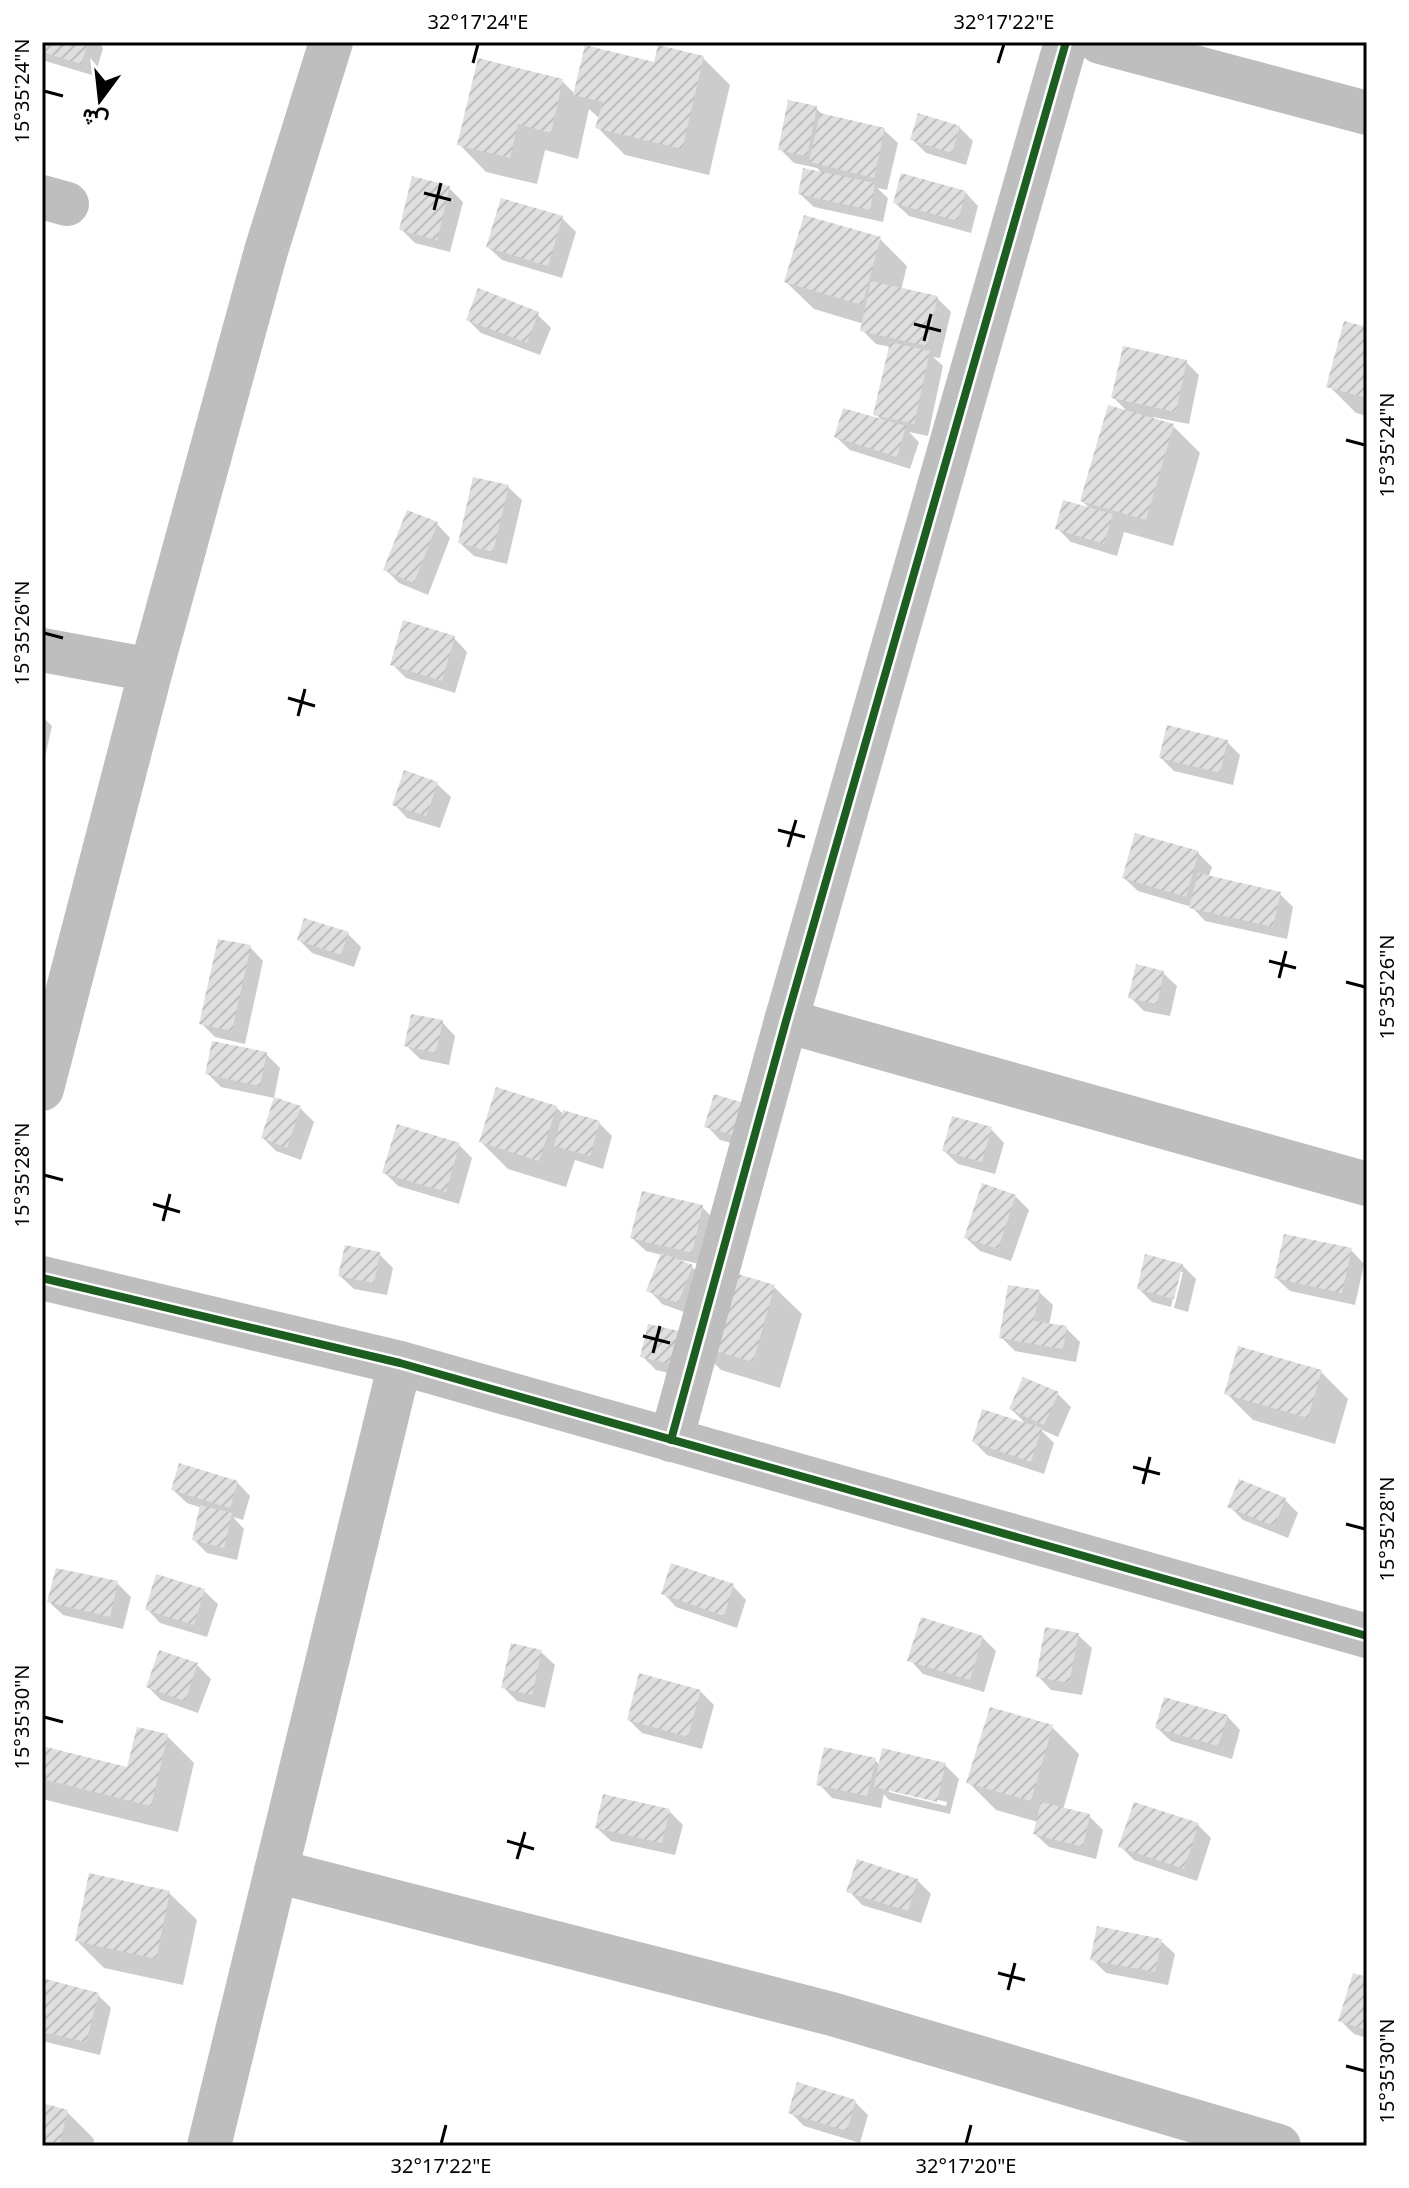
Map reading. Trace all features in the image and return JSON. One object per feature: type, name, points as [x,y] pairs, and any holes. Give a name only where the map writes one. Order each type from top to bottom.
[{"type":"street","points":[[42,1089],[151,670],[266,251],[331,42]]},
{"type":"street","points":[[671,1440],[786,1021],[1066,42]]},
{"type":"street","points":[[1100,42],[1367,113]]},
{"type":"street","points":[[42,650],[151,670]]},
{"type":"street","points":[[786,1021],[1367,1184]]},
{"type":"street","points":[[42,1278],[400,1363],[1367,1636]]},
{"type":"street","points":[[209,2146],[400,1363]]},
{"type":"street","points":[[276,1871],[832,2014],[1279,2146]]},
{"type":"building","points":[[42,42],[88,42],[81,64],[42,52]]},
{"type":"building","points":[[585,45],[654,62],[658,45],[704,56],[682,149],[595,128],[603,102],[573,95]]},
{"type":"building","points":[[478,58],[563,79],[551,133],[518,124],[510,158],[457,145]]},
{"type":"building","points":[[788,100],[817,106],[807,156],[778,150]]},
{"type":"building","points":[[820,113],[885,128],[874,178],[809,162]]},
{"type":"building","points":[[918,113],[960,126],[952,153],[910,140]]},
{"type":"building","points":[[803,168],[875,183],[870,210],[798,194]]},
{"type":"building","points":[[901,173],[966,191],[958,221],[893,203]]},
{"type":"building","points":[[412,176],[450,186],[437,240],[399,230]]},
{"type":"building","points":[[501,198],[563,216],[548,266],[486,247]]},
{"type":"building","points":[[804,215],[881,237],[862,305],[784,282]]},
{"type":"building","points":[[871,281],[938,296],[927,346],[860,331]]},
{"type":"building","points":[[478,288],[539,312],[527,343],[466,320]]},
{"type":"building","points":[[1344,321],[1367,327],[1367,398],[1326,387]]},
{"type":"building","points":[[890,342],[930,351],[914,424],[873,415]]},
{"type":"building","points":[[1123,346],[1187,360],[1176,412],[1111,398]]},
{"type":"building","points":[[1108,405],[1174,424],[1146,520],[1080,501]]},
{"type":"building","points":[[843,408],[906,426],[897,457],[834,437]]},
{"type":"building","points":[[473,477],[509,485],[493,552],[458,543]]},
{"type":"building","points":[[1063,500],[1113,514],[1104,544],[1055,529]]},
{"type":"building","points":[[407,510],[438,522],[414,583],[383,570]]},
{"type":"building","points":[[403,620],[455,636],[442,681],[390,665]]},
{"type":"building","points":[[1167,725],[1228,740],[1220,773],[1159,758]]},
{"type":"building","points":[[404,770],[438,782],[426,816],[392,805]]},
{"type":"building","points":[[1135,833],[1199,851],[1186,897],[1122,878]]},
{"type":"building","points":[[1198,873],[1281,892],[1273,927],[1189,908]]},
{"type":"building","points":[[304,918],[349,932],[341,955],[297,940]]},
{"type":"building","points":[[218,939],[251,945],[232,1031],[199,1024]]},
{"type":"building","points":[[1136,964],[1164,971],[1157,1004],[1128,998]]},
{"type":"building","points":[[411,1014],[443,1020],[436,1053],[404,1046]]},
{"type":"building","points":[[212,1041],[267,1052],[260,1086],[205,1074]]},
{"type":"building","points":[[496,1087],[557,1106],[539,1161],[479,1142]]},
{"type":"building","points":[[714,1094],[747,1104],[737,1136],[704,1127]]},
{"type":"building","points":[[274,1097],[301,1106],[287,1148],[261,1138]]},
{"type":"building","points":[[563,1110],[600,1121],[590,1156],[554,1146]]},
{"type":"building","points":[[952,1116],[992,1127],[982,1162],[942,1151]]},
{"type":"building","points":[[397,1124],[460,1143],[446,1192],[382,1173]]},
{"type":"building","points":[[982,1183],[1016,1195],[998,1249],[964,1238]]},
{"type":"building","points":[[642,1191],[703,1205],[692,1253],[630,1238]]},
{"type":"building","points":[[1284,1234],[1352,1248],[1342,1293],[1274,1278]]},
{"type":"building","points":[[345,1245],[380,1252],[374,1283],[338,1276]]},
{"type":"building","points":[[661,1253],[693,1265],[678,1303],[646,1291]]},
{"type":"building","points":[[1145,1254],[1183,1264],[1174,1299],[1137,1289]]},
{"type":"building","points":[[714,1267],[775,1285],[753,1362],[692,1344]]},
{"type":"building","points":[[1008,1285],[1040,1290],[1034,1321],[1067,1326],[1063,1349],[999,1338]]},
{"type":"building","points":[[648,1324],[679,1331],[671,1364],[640,1357]]},
{"type":"building","points":[[1238,1346],[1322,1370],[1308,1418],[1224,1394]]},
{"type":"building","points":[[1023,1377],[1059,1392],[1044,1425],[1009,1409]]},
{"type":"building","points":[[982,1409],[1042,1428],[1031,1462],[972,1442]]},
{"type":"building","points":[[179,1463],[238,1481],[230,1508],[171,1490]]},
{"type":"building","points":[[1239,1479],[1286,1498],[1274,1526],[1227,1507]]},
{"type":"building","points":[[200,1505],[232,1513],[224,1548],[192,1540]]},
{"type":"building","points":[[671,1563],[734,1584],[724,1616],[661,1594]]},
{"type":"building","points":[[56,1568],[118,1581],[110,1617],[47,1602]]},
{"type":"building","points":[[156,1574],[205,1589],[194,1625],[145,1610]]},
{"type":"building","points":[[921,1617],[983,1636],[970,1680],[907,1661]]},
{"type":"building","points":[[1045,1627],[1079,1633],[1069,1683],[1036,1677]]},
{"type":"building","points":[[511,1643],[542,1650],[532,1695],[501,1688]]},
{"type":"building","points":[[159,1650],[198,1663],[185,1701],[146,1687]]},
{"type":"building","points":[[639,1673],[701,1690],[688,1737],[627,1720]]},
{"type":"building","points":[[1164,1697],[1228,1715],[1218,1746],[1155,1728]]},
{"type":"building","points":[[990,1707],[1053,1725],[1031,1801],[966,1783]]},
{"type":"building","points":[[137,1727],[168,1734],[151,1806],[42,1779],[42,1746],[127,1767]]},
{"type":"building","points":[[824,1747],[876,1758],[867,1796],[816,1785]]},
{"type":"building","points":[[882,1748],[946,1763],[937,1802],[874,1787]]},
{"type":"building","points":[[603,1794],[670,1809],[662,1843],[595,1828]]},
{"type":"building","points":[[1041,1802],[1090,1814],[1083,1847],[1033,1834]]},
{"type":"building","points":[[1134,1802],[1199,1823],[1184,1869],[1118,1847]]},
{"type":"building","points":[[857,1859],[918,1879],[908,1911],[846,1892]]},
{"type":"building","points":[[89,1873],[170,1891],[156,1959],[75,1941]]},
{"type":"building","points":[[1097,1926],[1162,1939],[1155,1972],[1090,1960]]},
{"type":"building","points":[[1353,1973],[1367,1977],[1367,2030],[1338,2021]]},
{"type":"building","points":[[42,1978],[99,1993],[86,2042],[42,2032]]},
{"type":"building","points":[[797,2082],[856,2100],[847,2131],[788,2113]]},
{"type":"building","points":[[42,2103],[68,2110],[59,2146],[42,2143]]},
{"type":"cycle path","points":[[671,1440],[786,1021],[1066,42]]},
{"type":"cycle path","points":[[42,1278],[400,1363],[1367,1636]]}]
